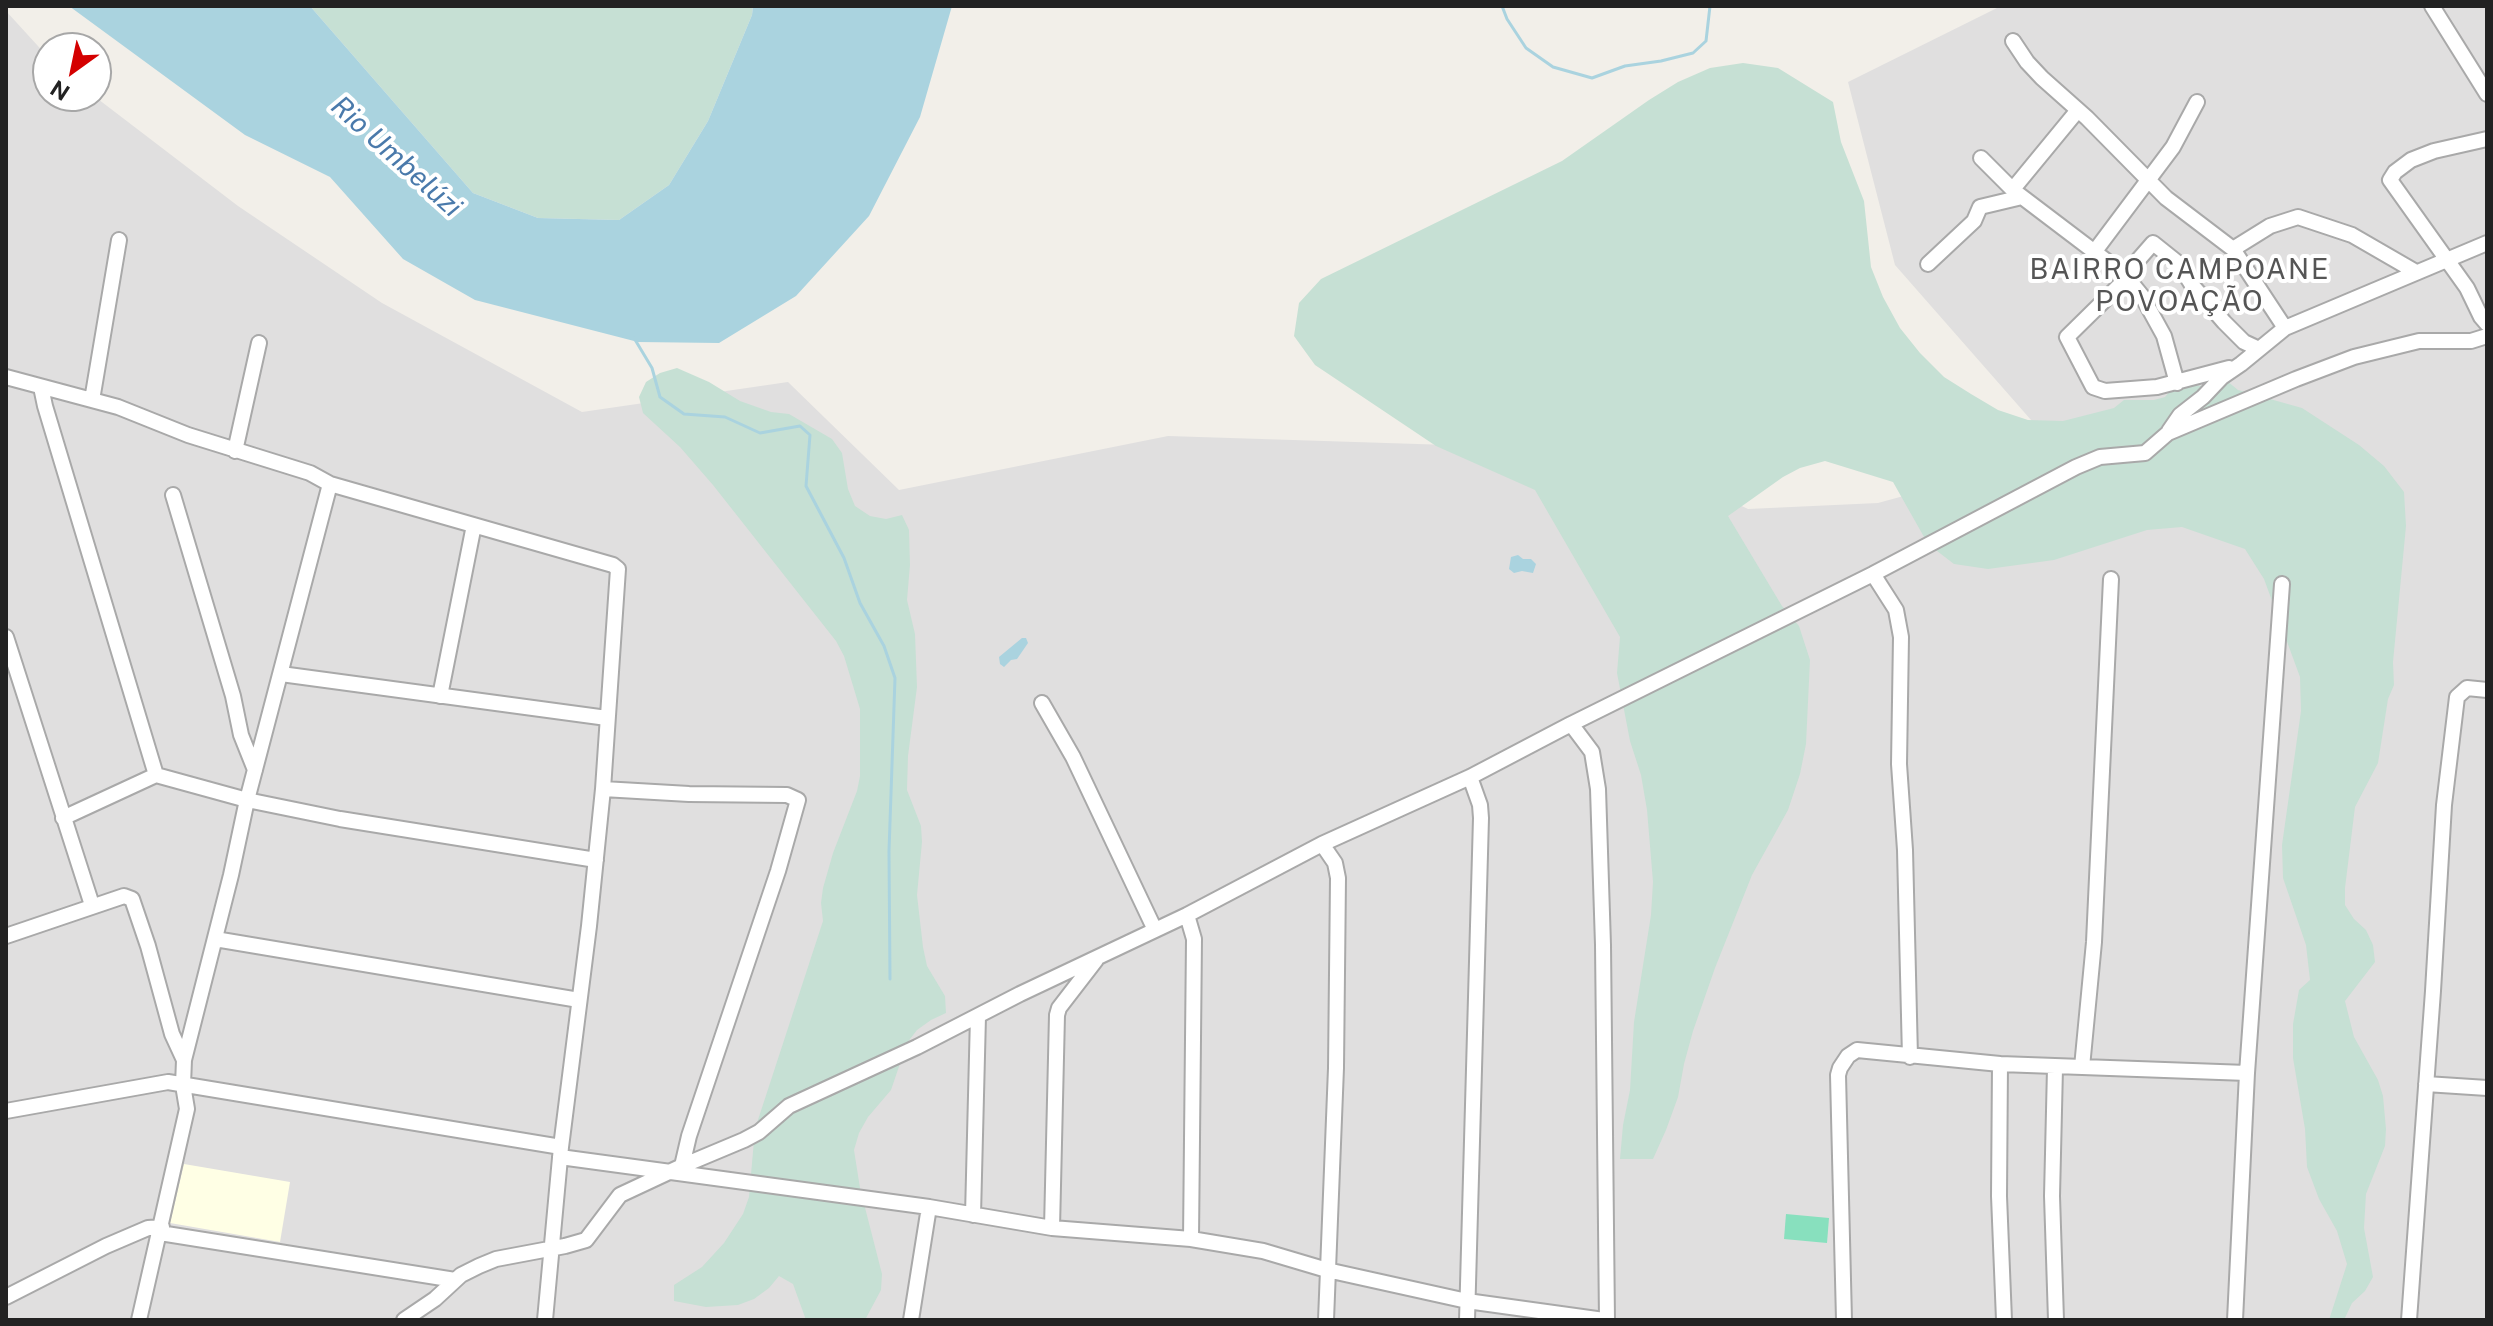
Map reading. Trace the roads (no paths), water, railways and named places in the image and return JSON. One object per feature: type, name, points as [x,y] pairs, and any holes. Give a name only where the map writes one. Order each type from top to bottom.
[{"type":"street","points":[[2432,6],[2487,94]]},
{"type":"street","points":[[2013,41],[2042,78],[2166,198],[2233,249],[2285,328]]},
{"type":"street","points":[[2095,251],[2173,147],[2197,102]]},
{"type":"street","points":[[1928,264],[1974,221],[1980,207],[2018,193],[2078,110]]},
{"type":"street","points":[[2485,318],[2448,260],[2390,180],[2411,160],[2434,151],[2487,139]]},
{"type":"street","points":[[1981,158],[2018,193],[2126,276],[2142,296],[2164,336],[2177,383]]},
{"type":"street","points":[[2233,249],[2270,226],[2298,217],[2352,235],[2416,272]]},
{"type":"street","points":[[92,400],[119,240]]},
{"type":"street","points":[[2241,364],[2157,387],[2105,391],[2093,387],[2067,337],[2153,243],[2178,263],[2192,285],[2244,342],[2259,349]]},
{"type":"street","points":[[404,1320],[435,1299],[461,1275],[496,1259],[586,1240],[620,1195],[744,1140],[759,1132],[789,1106],[1187,915],[1322,844],[1470,777],[1873,574],[2076,467],[2100,457],[2145,453],[2168,433],[2180,415],[2222,377],[2285,328],[2487,243]]},
{"type":"street","points":[[2168,433],[2354,357],[2419,341],[2471,341],[2487,336]]},
{"type":"street","points":[[235,451],[259,343]]},
{"type":"street","points":[[6,377],[92,400],[235,451],[310,473],[330,484],[613,565],[618,569],[603,789],[560,1152],[545,1320]]},
{"type":"street","points":[[41,387],[156,775]]},
{"type":"street","points":[[139,1320],[187,1109],[183,1085],[184,1060],[247,800],[330,484]]},
{"type":"street","points":[[173,495],[233,696],[241,735],[255,770]]},
{"type":"street","points":[[440,696],[474,525]]},
{"type":"street","points":[[1873,574],[1896,610],[1901,637],[1899,764],[1905,850],[1910,1057]]},
{"type":"street","points":[[2082,1067],[2094,942],[2111,579]]},
{"type":"street","points":[[2235,1320],[2247,1073],[2282,584]]},
{"type":"street","points":[[6,637],[92,905]]},
{"type":"street","points":[[281,674],[607,718]]},
{"type":"street","points":[[2409,1320],[2444,805],[2457,697],[2467,688],[2487,690]]},
{"type":"street","points":[[1042,703],[1073,757],[1155,930]]},
{"type":"street","points":[[6,1111],[159,1082],[183,1085],[666,1173],[929,1207],[1052,1228],[1191,1239],[1263,1251],[1327,1270],[1467,1301],[1606,1320],[1603,945],[1598,789],[1592,752],[1571,724]]},
{"type":"street","points":[[63,818],[156,775],[247,800],[340,819],[596,860]]},
{"type":"street","points":[[1467,1320],[1481,818],[1480,805],[1470,777]]},
{"type":"street","points":[[603,789],[787,795],[798,800],[682,1166]]},
{"type":"street","points":[[1322,844],[1335,863],[1338,893],[1336,1068],[1326,1320]]},
{"type":"street","points":[[6,936],[92,905],[124,896],[132,899],[172,1034],[184,1060]]},
{"type":"street","points":[[1187,915],[1194,939],[1191,1239]]},
{"type":"street","points":[[215,939],[579,1000]]},
{"type":"street","points":[[1052,1228],[1057,1015],[1098,956]]},
{"type":"street","points":[[973,1215],[978,1016]]},
{"type":"street","points":[[1844,1320],[1837,1103],[1840,1068],[1848,1056],[1857,1050],[2055,1068],[2247,1073]]},
{"type":"street","points":[[2000,1064],[1999,1196],[2004,1320]]},
{"type":"street","points":[[2055,1068],[2052,1196],[2056,1320]]},
{"type":"street","points":[[2426,1084],[2487,1088]]},
{"type":"street","points":[[911,1320],[929,1207]]},
{"type":"street","points":[[6,1297],[148,1228],[455,1280]]},
{"type":"water","name":"Rio Umbelúzi","points":[[69,6],[310,6],[473,193],[538,218],[619,220],[669,185],[708,121],[753,6],[952,6],[920,117],[869,216],[796,296],[719,343],[638,342],[475,300],[403,259],[330,177],[245,135],[112,38],[112,32],[104,32]]},
{"type":"water","points":[[1518,555],[1536,564],[1533,573],[1514,573],[1509,569],[1511,557]]},
{"type":"water","points":[[1026,638],[1028,643],[1017,659],[1004,667],[999,657]]},
{"type":"waterway","points":[[1502,6],[1526,48],[1553,67],[1592,78],[1625,66],[1693,53],[1706,41],[1710,6]]},
{"type":"waterway","points":[[634,338],[652,368],[660,397],[684,414],[725,417],[760,433],[800,426],[810,435],[806,486],[844,558],[860,603],[884,646],[895,678],[889,851],[890,979]]},
{"type":"district","name":"BAIRRO CAMPOANE POVOAÇÃO","points":[[2180,286]]}]
